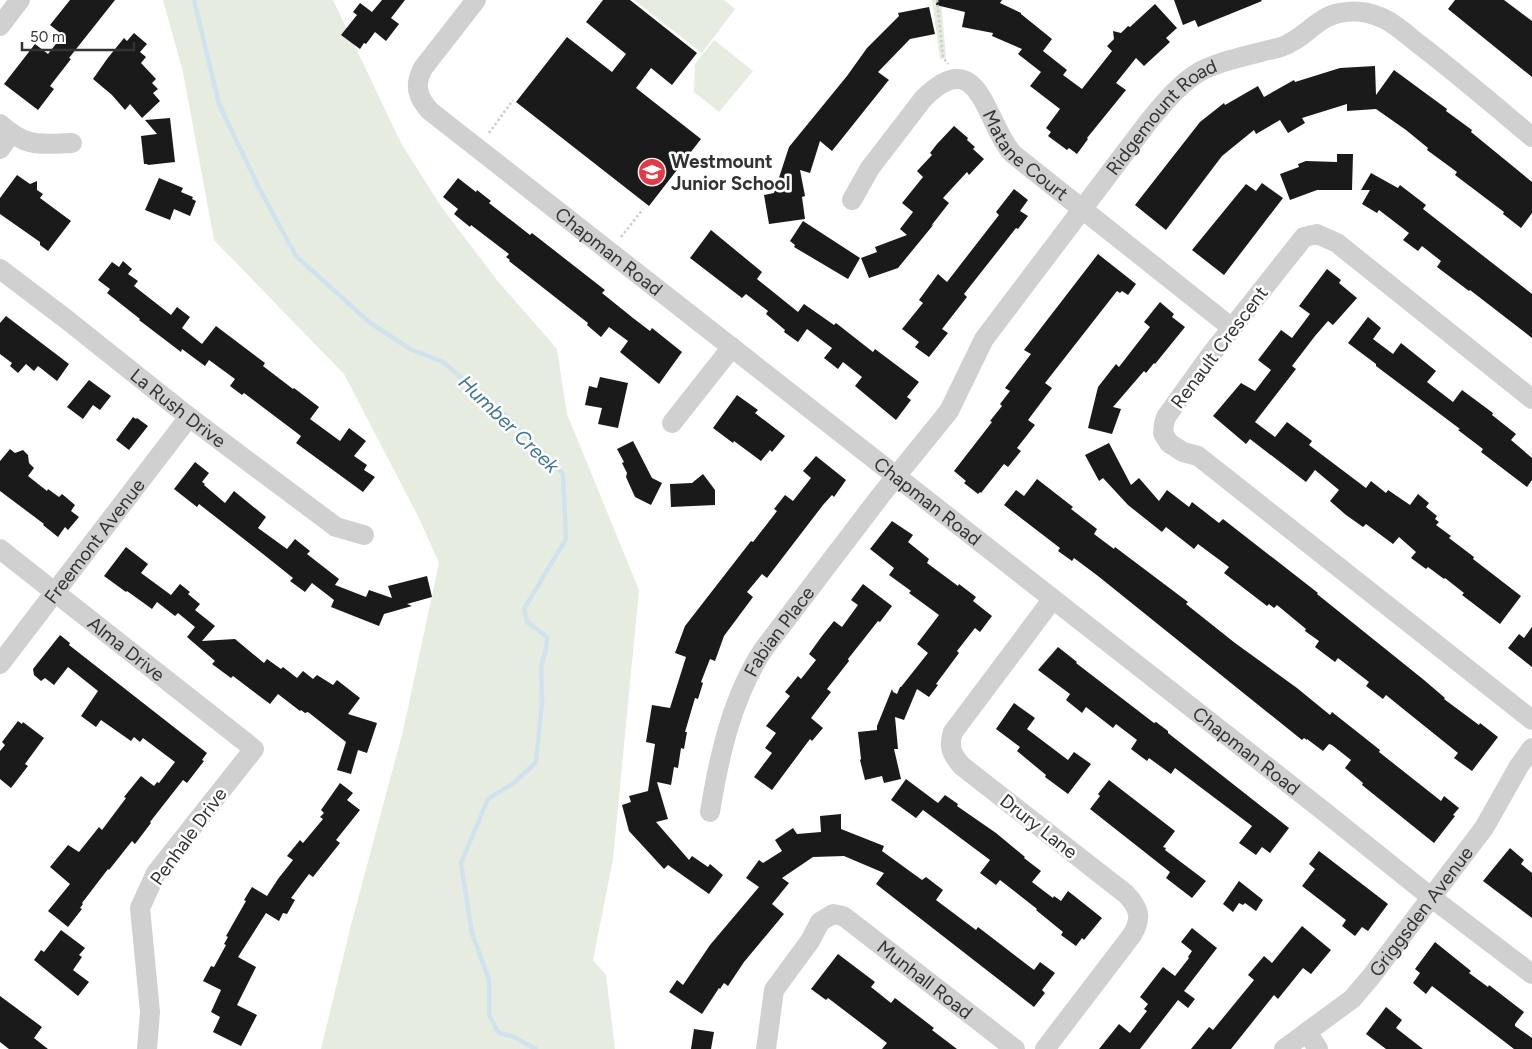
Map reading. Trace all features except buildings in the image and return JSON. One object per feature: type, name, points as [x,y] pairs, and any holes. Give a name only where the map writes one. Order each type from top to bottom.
[{"type":"street","points":[[0,26],[20,0]]},
{"type":"street","name":"Chapman Road","points":[[476,0],[419,75],[417,90],[423,104],[430,111],[1432,898],[1532,974]]},
{"type":"street","name":"Ridgemount Road","points":[[897,476],[949,411],[984,339],[1149,121],[1184,83],[1201,72],[1220,64],[1291,44],[1320,22],[1337,13],[1360,10],[1382,17],[1451,69],[1532,138]]},
{"type":"street","points":[[852,200],[870,168],[923,99],[939,85],[956,79]]},
{"type":"street","name":"Matane Court","points":[[956,79],[963,81],[979,92],[985,101],[1002,140],[1013,154],[1232,328]]},
{"type":"street","points":[[4,135],[24,142],[40,144],[72,143]]},
{"type":"street","name":"Renault Crescent","points":[[1532,398],[1337,243],[1317,234],[1304,237],[1178,399],[1164,424],[1164,433],[1169,443],[1183,452],[1198,456],[1532,720]]},
{"type":"street","name":"La Rush Drive","points":[[0,269],[190,417],[336,527],[364,535]]},
{"type":"street","points":[[672,423],[732,347]]},
{"type":"street","name":"Freemont Avenue","points":[[0,664],[190,417]]},
{"type":"street","name":"Fabian Place","points":[[710,812],[718,765],[726,735],[754,663],[897,476]]},
{"type":"street","name":"Alma Drive","points":[[0,549],[254,749]]},
{"type":"street","name":"Drury Lane","points":[[1045,1049],[1132,935],[1138,925],[1139,914],[1134,902],[1126,894],[962,766],[951,751],[950,741],[953,732],[1052,600]]},
{"type":"street","name":"Griggsden Avenue","points":[[1284,1049],[1352,999],[1432,898],[1484,828],[1519,766],[1532,748]]},
{"type":"street","name":"Penhale Drive","points":[[148,1049],[150,1012],[140,908],[156,873],[254,749]]},
{"type":"street","name":"Munhall Road","points":[[766,1049],[774,990],[810,941],[816,927],[826,917],[833,914],[843,916],[1015,1049]]},
{"type":"street","points":[[1307,1032],[1318,1049]]},
{"type":"path","points":[[937,0],[943,57],[956,79]]},
{"type":"path","points":[[489,133],[513,100]]},
{"type":"path","points":[[621,237],[643,209]]},
{"type":"shaded area","points":[[163,0],[333,0],[401,143],[442,208],[497,280],[557,349],[567,414],[639,590],[613,859],[593,960],[606,975],[615,1049],[321,1049],[351,925],[403,731],[439,563],[420,520],[344,374],[214,240],[183,72]]},
{"type":"shaded area","points":[[634,0],[724,0],[735,9],[702,53]]},
{"type":"shaded area","points":[[932,0],[941,0],[946,58],[940,59]]},
{"type":"shaded area","points":[[714,40],[753,71],[719,112],[694,92],[695,64]]},
{"type":"waterway","name":"Humber Creek","points":[[194,0],[219,104],[259,188],[296,256],[369,322],[410,349],[443,362],[506,416],[563,474],[566,539],[524,609],[527,622],[547,637],[541,667],[542,702],[536,762],[514,783],[488,799],[461,863],[472,933],[489,980],[489,1015],[499,1033],[514,1037],[536,1049]]},
{"type":"place","name":"Westmount Junior School","points":[[652,172]]}]
